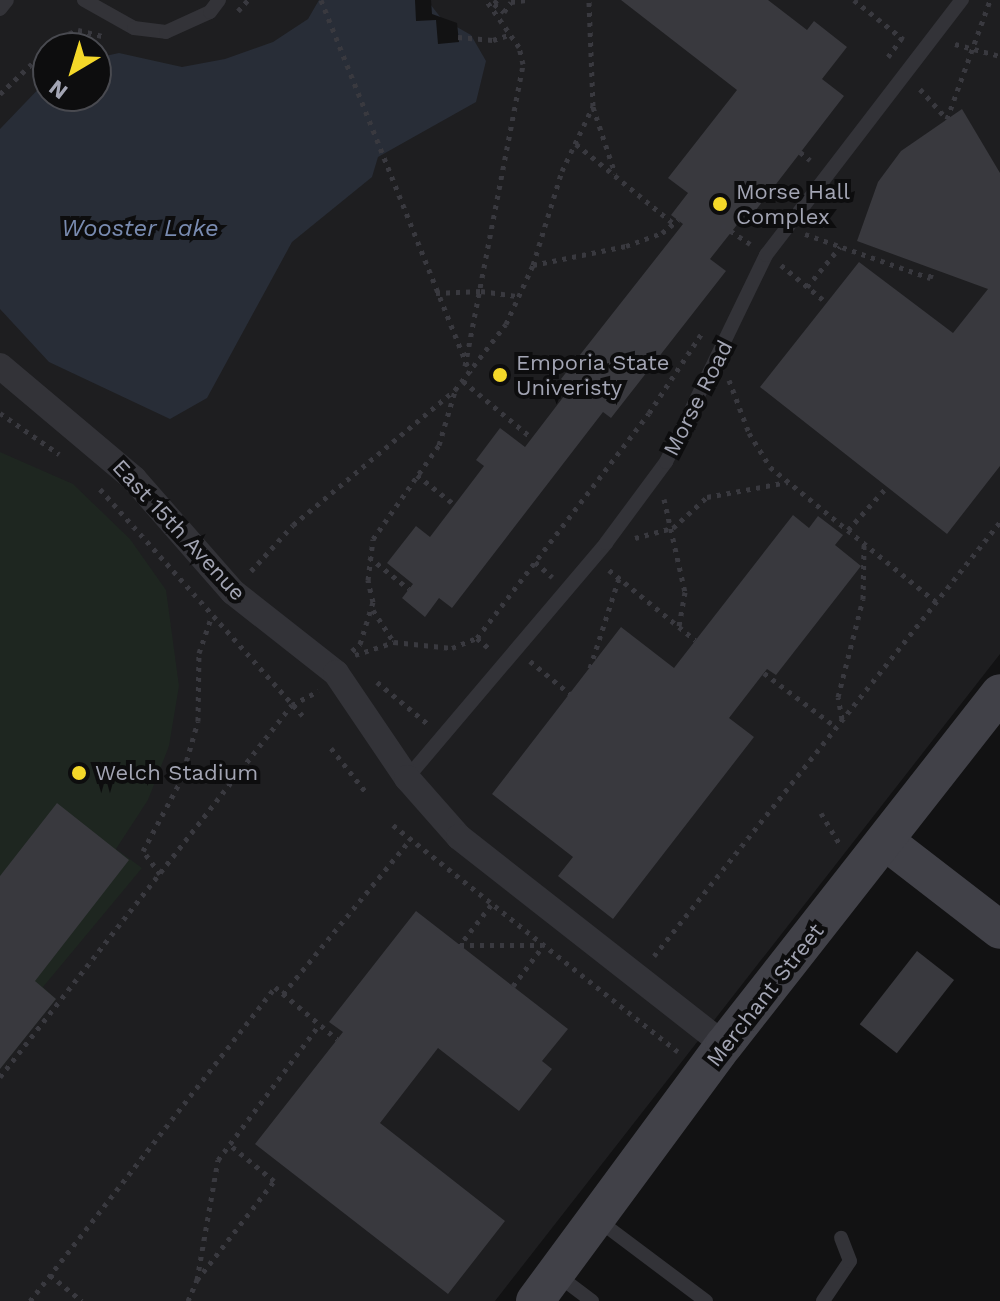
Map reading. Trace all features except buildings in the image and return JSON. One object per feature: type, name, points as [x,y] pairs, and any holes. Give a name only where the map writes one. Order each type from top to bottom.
[{"type":"main road","name":"Merchant Street","points":[[545,1288],[724,1045],[1000,693]]},
{"type":"main road","points":[[885,841],[1000,930]]},
{"type":"street","name":"East 15th Avenue","points":[[0,366],[134,479],[233,592],[336,673],[407,778],[459,837],[724,1045]]},
{"type":"lane","points":[[0,9],[7,0]]},
{"type":"lane","points":[[84,0],[134,28],[166,32],[210,12],[219,0]]},
{"type":"lane","name":"Morse Road","points":[[407,778],[435,751],[666,462],[718,360],[766,255],[962,0]]},
{"type":"lane","points":[[598,1220],[706,1301]]},
{"type":"lane","points":[[823,1301],[850,1261],[841,1238]]},
{"type":"lane","points":[[545,1288],[592,1301]]},
{"type":"path","points":[[321,0],[405,218],[470,373]]},
{"type":"path","points":[[465,367],[523,64],[486,0]]},
{"type":"path","points":[[497,0],[494,4],[504,12],[511,2],[526,0]]},
{"type":"path","points":[[589,0],[593,106],[618,178]]},
{"type":"path","points":[[854,0],[920,53]]},
{"type":"path","points":[[914,83],[947,119],[991,1]]},
{"type":"path","points":[[458,37],[493,40],[509,35]]},
{"type":"path","points":[[879,69],[902,38]]},
{"type":"path","points":[[947,42],[1000,56]]},
{"type":"path","points":[[246,577],[293,525],[455,390],[470,373],[506,324],[533,265],[562,171],[593,106]]},
{"type":"path","points":[[533,265],[626,246],[676,222],[576,144]]},
{"type":"path","points":[[803,170],[819,149]]},
{"type":"path","points":[[800,152],[810,160]]},
{"type":"path","points":[[800,233],[930,278],[933,269]]},
{"type":"path","points":[[745,254],[758,234]]},
{"type":"path","points":[[807,287],[840,247]]},
{"type":"path","points":[[778,263],[827,303]]},
{"type":"path","points":[[436,293],[481,291],[518,296]]},
{"type":"path","points":[[346,658],[394,642],[452,648],[477,638],[649,413],[707,327]]},
{"type":"path","points":[[718,360],[760,453],[788,482],[936,602]]},
{"type":"path","points":[[463,381],[532,438]]},
{"type":"path","points":[[346,658],[360,644],[372,608],[368,557],[389,511],[439,445],[455,390]]},
{"type":"path","points":[[0,413],[62,456]]},
{"type":"path","points":[[417,475],[455,505]]},
{"type":"path","points":[[630,540],[673,528],[707,497],[788,482]]},
{"type":"path","points":[[97,486],[304,717]]},
{"type":"path","points":[[848,530],[887,487]]},
{"type":"path","points":[[664,498],[685,592],[679,627]]},
{"type":"path","points":[[641,947],[653,956],[1000,522]]},
{"type":"path","points":[[843,720],[838,697],[863,599],[864,544]]},
{"type":"path","points":[[368,557],[409,589]]},
{"type":"path","points":[[607,569],[695,640]]},
{"type":"path","points":[[590,668],[619,578]]},
{"type":"path","points":[[372,608],[394,642]]},
{"type":"path","points":[[160,874],[143,851],[181,780],[198,721],[199,653],[212,616]]},
{"type":"path","points":[[346,658],[358,667]]},
{"type":"path","points":[[530,661],[570,694]]},
{"type":"path","points":[[764,673],[836,727]]},
{"type":"path","points":[[369,676],[427,722],[435,751]]},
{"type":"path","points":[[0,1077],[292,705],[318,691]]},
{"type":"path","points":[[331,748],[365,791]]},
{"type":"path","points":[[821,813],[833,839],[844,848]]},
{"type":"path","points":[[393,825],[678,1052]]},
{"type":"path","points":[[283,994],[410,840]]},
{"type":"path","points":[[491,905],[460,945],[543,945]]},
{"type":"path","points":[[513,986],[543,945]]},
{"type":"path","points":[[30,1301],[275,987],[337,1039]]},
{"type":"path","points":[[188,1301],[197,1280],[218,1160],[319,1025]]},
{"type":"path","points":[[197,1280],[274,1181],[229,1144]]},
{"type":"path","points":[[50,1275],[82,1301]]},
{"type":"shaded area","name":"Emporia State Univeristy","points":[[0,0],[1000,0],[1000,654],[495,1301],[0,1301]]},
{"type":"shaded area","name":"Welch Stadium","points":[[0,452],[73,484],[130,539],[166,590],[179,686],[169,746],[148,800],[116,849],[142,868],[43,987],[56,999],[0,1069]]},
{"type":"water","name":"Wooster Lake","points":[[319,0],[427,0],[441,18],[471,35],[486,61],[476,102],[378,157],[372,177],[292,242],[207,398],[170,419],[49,362],[0,309],[0,129],[32,96],[32,112],[112,112],[112,55],[119,53],[182,67],[225,59],[273,42],[308,19]]},
{"type":"pier","points":[[415,0],[431,0],[432,14],[457,23],[459,42],[438,44],[436,20],[416,21]]},
{"type":"place","name":"Morse Hall Complex","points":[[720,204]]},
{"type":"place","name":"Emporia State Univeristy","points":[[500,375]]},
{"type":"place","name":"Welch Stadium","points":[[79,773]]}]
